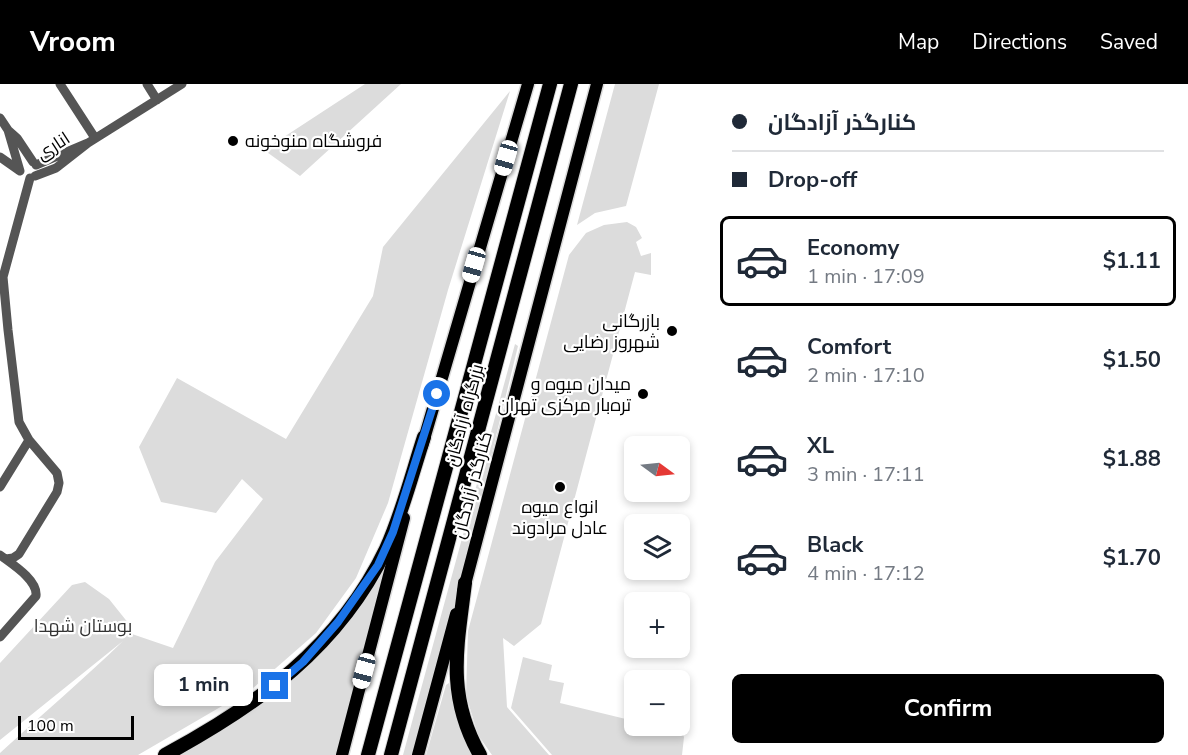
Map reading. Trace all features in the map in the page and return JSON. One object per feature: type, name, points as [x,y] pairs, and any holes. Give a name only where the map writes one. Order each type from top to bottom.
[{"type":"highway","name":"بزرگراه آزادگان","points":[[368,755],[550,84]]},
{"type":"highway","name":"بزرگراه آزادگان","points":[[391,755],[571,84]]},
{"type":"highway","points":[[165,755],[197,738],[265,694],[303,662],[338,622],[368,581],[387,547],[424,437]]},
{"type":"highway","points":[[465,584],[457,653],[457,694],[465,723],[480,755]]},
{"type":"main road","points":[[342,755],[424,437],[528,84]]},
{"type":"main road","name":"کنارگذر آزادگان","points":[[418,755],[597,84]]},
{"type":"street","points":[[60,84],[91,141]]},
{"type":"street","points":[[147,84],[157,100]]},
{"type":"street","name":"اناری","points":[[0,157],[20,171],[24,177],[33,170],[56,168],[91,141],[182,84]]},
{"type":"street","points":[[0,117],[16,138],[33,170],[3,277],[4,328],[18,422],[29,440],[57,473],[59,483],[57,492],[19,554],[13,558],[3,557]]},
{"type":"street","points":[[8,130],[20,171]]},
{"type":"street","name":"اناری","points":[[20,171],[21,165],[25,162],[33,170]]},
{"type":"street","points":[[0,487],[29,440]]},
{"type":"street","points":[[0,637],[36,596],[37,591],[34,584],[3,557]]},
{"type":"green space","points":[[365,84],[401,84],[300,176],[264,150]]},
{"type":"green space","points":[[615,84],[659,84],[626,206],[595,213],[577,225]]},
{"type":"green space","name":"بوستان شهدا","points":[[510,91],[448,290],[388,503],[356,578],[316,633],[253,688],[138,755],[0,755],[123,641],[0,740],[0,663],[72,585],[85,582],[109,599],[133,629],[132,634],[173,648],[215,562],[263,499],[242,479],[216,513],[161,502],[139,447],[177,378],[286,439],[373,296],[383,247]]},
{"type":"green space","points":[[627,222],[636,227],[642,238],[636,242],[641,256],[651,253],[651,275],[635,272],[541,624],[514,646],[503,638],[507,707],[549,755],[492,755],[478,735],[466,695],[468,631],[569,255],[586,233],[604,225]]},
{"type":"green space","points":[[515,344],[518,346],[458,592],[413,755],[403,755]]},
{"type":"green space","points":[[387,564],[335,755],[172,755],[237,717],[368,590]]},
{"type":"green space","points":[[523,657],[552,665],[549,680],[564,683],[560,703],[624,719],[624,736],[684,736],[682,755],[552,755],[511,708]]},
{"type":"green space","points":[[449,683],[460,729],[474,755],[426,755],[446,685]]},
{"type":"place","name":"فروشگاه منوخونه","points":[[233,141]]},
{"type":"place","name":"بازرگانی شهروز رضایی","points":[[672,331]]},
{"type":"place","name":"میدان میوه و تره‌بار مرکزی تهران","points":[[643,394]]},
{"type":"place","name":"انواع میوه عادل مرادوند","points":[[560,487]]},
{"type":"route","points":[[275,686],[303,662],[338,622],[378,565],[393,532],[437,394]]}]
